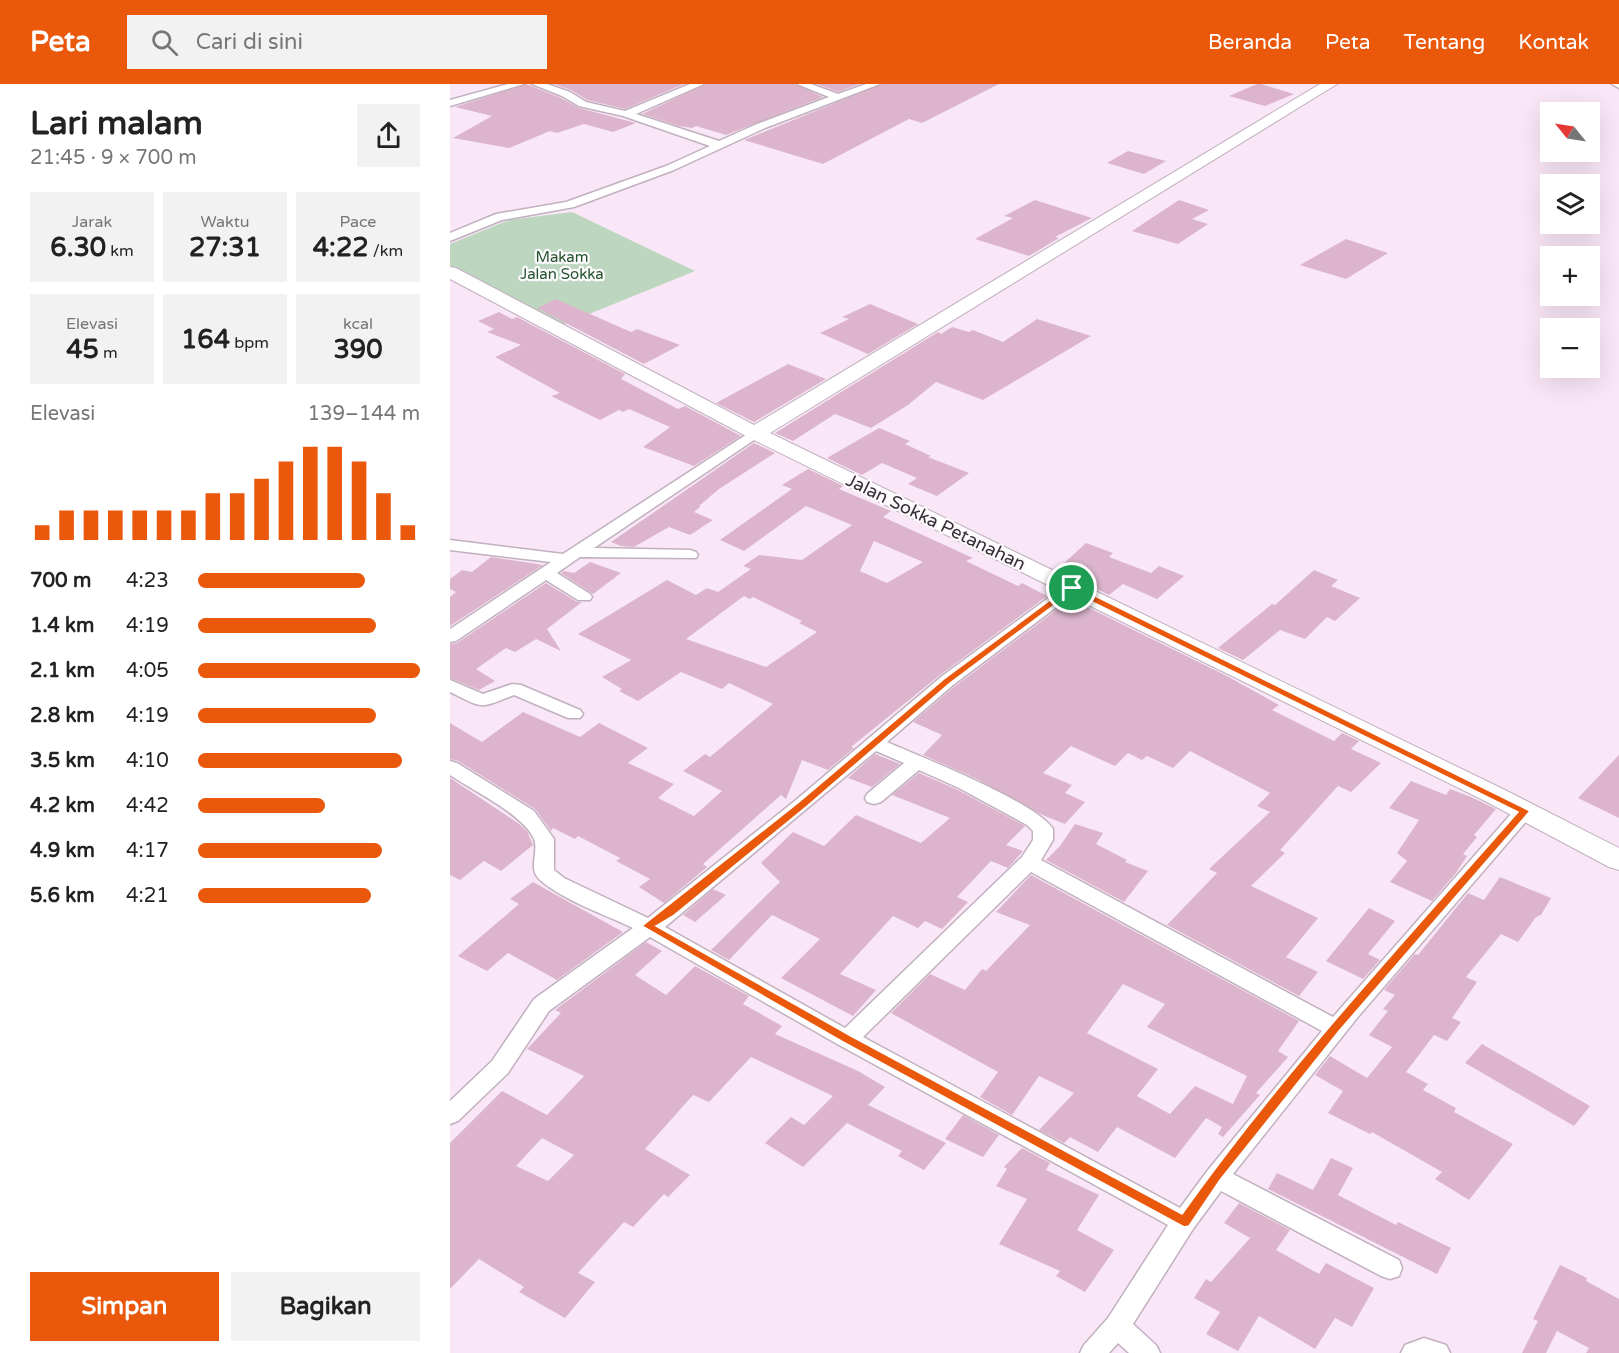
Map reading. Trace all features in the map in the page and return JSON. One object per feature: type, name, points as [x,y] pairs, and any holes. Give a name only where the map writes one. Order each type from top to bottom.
[{"type":"street","points":[[450,103],[519,84]]},
{"type":"street","points":[[537,84],[566,94],[583,104],[626,114],[719,145]]},
{"type":"street","points":[[626,114],[699,84]]},
{"type":"street","points":[[802,84],[837,97]]},
{"type":"street","points":[[450,237],[500,218],[570,205],[670,168],[761,126],[875,84]]},
{"type":"street","points":[[450,637],[755,433],[1330,84]]},
{"type":"street","name":"Jalan Sokka Petanahan","points":[[450,272],[755,433],[1525,811],[1619,860]]},
{"type":"street","points":[[450,545],[571,555],[690,555]]},
{"type":"street","points":[[546,573],[584,597]]},
{"type":"street","points":[[450,1115],[495,1074],[534,1011],[647,926],[678,906],[947,681],[1072,588]]},
{"type":"street","points":[[450,685],[482,701],[512,689],[521,690],[574,714]]},
{"type":"street","points":[[847,1039],[1029,862],[1043,840],[1043,829],[1034,820],[966,784],[874,744]]},
{"type":"street","points":[[873,798],[916,763]]},
{"type":"street","points":[[450,767],[528,816],[544,839],[543,866],[549,878],[647,926],[847,1039],[1184,1222]]},
{"type":"street","points":[[1093,1353],[1117,1326],[1216,1177],[1335,1028],[1525,811]]},
{"type":"street","points":[[1029,862],[1335,1028]]},
{"type":"street","points":[[1216,1177],[1390,1268]]},
{"type":"street","points":[[1117,1326],[1147,1353]]},
{"type":"street","points":[[1414,1353],[1424,1350],[1437,1353]]},
{"type":"green space","name":"Makam Jalan Sokka","points":[[572,212],[695,271],[562,325],[450,266],[450,244],[509,220]]},
{"type":"building","points":[[526,84],[579,108],[636,123],[613,132],[584,124],[557,133],[550,131],[509,148],[453,138],[492,116],[455,107]]},
{"type":"building","points":[[554,84],[684,84],[625,109],[587,100],[571,90]]},
{"type":"building","points":[[706,84],[795,84],[823,97],[726,135],[696,126],[692,128],[679,126],[642,114]]},
{"type":"building","points":[[817,84],[859,84],[838,92]]},
{"type":"building","points":[[882,84],[999,84],[922,123],[909,119],[823,164],[744,140]]},
{"type":"building","points":[[1257,84],[1294,94],[1265,106],[1229,96]]},
{"type":"building","points":[[1128,151],[1166,161],[1144,174],[1107,163]]},
{"type":"building","points":[[1035,200],[1092,218],[1055,237],[1059,238],[1029,256],[975,239],[1013,218],[1004,216]]},
{"type":"building","points":[[1179,200],[1209,210],[1192,219],[1208,224],[1178,244],[1132,231]]},
{"type":"building","points":[[1346,239],[1388,253],[1346,279],[1300,265]]},
{"type":"building","points":[[556,299],[631,332],[637,329],[680,345],[644,364],[537,308]]},
{"type":"building","points":[[870,304],[918,324],[868,354],[820,333],[849,319],[842,317]]},
{"type":"building","points":[[499,312],[512,319],[517,317],[625,374],[621,379],[678,409],[685,406],[741,436],[694,466],[643,447],[670,427],[629,409],[623,412],[619,410],[600,420],[551,396],[560,393],[495,357],[521,345],[487,332],[494,329],[478,321]]},
{"type":"building","points":[[1037,319],[1091,336],[983,400],[936,382],[908,405],[871,428],[835,414],[793,441],[775,433],[938,332],[941,334],[952,327],[969,332],[973,330],[1003,342]]},
{"type":"building","points":[[788,364],[826,379],[754,422],[716,403]]},
{"type":"building","points":[[879,428],[910,441],[905,444],[931,456],[928,457],[969,473],[937,496],[908,484],[917,478],[882,463],[862,475],[827,458]]},
{"type":"building","points":[[754,443],[775,453],[719,489],[694,512],[713,520],[690,535],[669,527],[634,547],[611,542]]},
{"type":"building","points":[[808,469],[843,486],[839,489],[891,511],[883,517],[973,558],[966,561],[1018,586],[1022,583],[1047,596],[940,675],[851,747],[854,748],[828,770],[802,760],[786,799],[781,795],[703,864],[707,867],[664,903],[639,887],[650,879],[616,861],[620,858],[578,836],[575,839],[553,828],[551,831],[535,809],[458,761],[450,759],[450,723],[482,742],[523,712],[580,737],[599,723],[648,748],[628,763],[674,784],[658,798],[694,816],[722,791],[683,771],[705,754],[710,757],[773,704],[729,683],[722,689],[681,672],[638,701],[619,691],[622,689],[602,677],[631,660],[578,634],[667,580],[696,595],[707,588],[718,592],[751,569],[743,566],[759,555],[802,560],[852,525],[806,506],[744,551],[720,540],[792,489],[782,485]],"holes":[[[874,541],[923,562],[887,583],[860,571]],[[744,596],[750,599],[753,597],[802,621],[799,623],[817,632],[766,667],[686,639]]]},
{"type":"building","points":[[1086,543],[1113,553],[1109,557],[1151,573],[1159,566],[1184,576],[1157,599],[1123,584],[1109,595],[1087,584],[1094,579],[1061,566]]},
{"type":"building","points":[[491,557],[543,565],[450,626],[450,597],[456,592],[450,589],[450,579],[462,570],[472,572]]},
{"type":"building","points":[[590,562],[621,573],[593,594],[561,573],[564,571],[574,573]]},
{"type":"building","points":[[1314,570],[1338,580],[1331,586],[1360,598],[1335,621],[1327,617],[1305,639],[1280,630],[1243,660],[1218,648],[1272,604],[1275,605]]},
{"type":"building","points":[[546,583],[577,602],[582,602],[547,629],[561,651],[536,639],[515,652],[506,648],[476,669],[495,681],[479,690],[450,678],[450,644],[457,643]]},
{"type":"building","points":[[1071,599],[1225,675],[1279,705],[1272,710],[1334,741],[1342,733],[1359,741],[1351,749],[1381,763],[1351,792],[1338,786],[1280,850],[1285,853],[1251,886],[1318,918],[1286,957],[1318,972],[1299,996],[1167,925],[1217,873],[1209,869],[1270,812],[1257,806],[1270,793],[1190,751],[1173,768],[1147,756],[1142,760],[1128,753],[1115,766],[1071,746],[1043,773],[1072,785],[1065,793],[1085,802],[1065,824],[1040,814],[977,779],[923,755],[942,735],[913,722],[954,687]]},
{"type":"building","points":[[875,754],[900,764],[872,787],[848,778]]},
{"type":"building","points":[[1619,755],[1619,818],[1578,798]]},
{"type":"building","points":[[919,773],[958,790],[1025,826],[1006,845],[1023,851],[1008,868],[991,861],[957,897],[968,902],[942,929],[925,921],[918,928],[893,916],[840,974],[876,990],[853,1016],[781,978],[820,939],[772,915],[729,960],[711,950],[780,882],[761,863],[793,832],[824,846],[856,815],[921,843],[950,818],[892,795]]},
{"type":"building","points":[[450,778],[518,823],[527,831],[533,845],[501,871],[484,861],[460,880],[450,875]]},
{"type":"building","points":[[1411,781],[1446,795],[1450,789],[1496,809],[1474,835],[1477,837],[1463,854],[1467,856],[1456,873],[1432,901],[1390,882],[1407,861],[1397,853],[1419,820],[1389,808]]},
{"type":"building","points":[[1075,824],[1103,833],[1096,844],[1127,860],[1125,862],[1148,871],[1124,902],[1046,860],[1060,846]]},
{"type":"building","points":[[1031,875],[1299,1021],[1278,1051],[1288,1057],[1256,1093],[1260,1095],[1223,1137],[1218,1134],[1222,1127],[1206,1118],[1175,1158],[1117,1127],[1098,1152],[1070,1137],[1064,1143],[1039,1130],[1074,1093],[1039,1076],[1012,1115],[980,1097],[998,1072],[891,1013],[930,974],[965,990],[982,969],[986,971],[1030,925],[996,912]],"holes":[[[1123,984],[1165,1004],[1147,1027],[1247,1076],[1233,1104],[1195,1086],[1170,1114],[1137,1096],[1158,1069],[1087,1033]]]},
{"type":"building","points":[[1500,877],[1551,898],[1541,915],[1536,917],[1518,942],[1501,934],[1466,977],[1477,982],[1452,1018],[1461,1022],[1447,1041],[1434,1035],[1406,1072],[1428,1084],[1423,1090],[1456,1108],[1454,1112],[1513,1144],[1469,1200],[1435,1179],[1442,1172],[1372,1132],[1370,1134],[1328,1113],[1343,1091],[1315,1075],[1330,1056],[1367,1078],[1392,1047],[1369,1035],[1388,1011],[1383,1009],[1395,995],[1384,990],[1415,954],[1418,955],[1468,893],[1484,900]]},
{"type":"building","points":[[533,882],[623,932],[557,980],[508,953],[487,971],[458,956],[519,904],[510,899]]},
{"type":"building","points":[[713,889],[726,895],[695,922],[683,915]]},
{"type":"building","points":[[1369,908],[1395,921],[1368,954],[1380,960],[1363,979],[1326,961]]},
{"type":"building","points":[[646,942],[662,951],[635,975],[666,995],[695,966],[749,996],[743,1004],[782,1026],[775,1034],[858,1071],[885,1087],[868,1105],[946,1143],[924,1170],[898,1156],[902,1151],[847,1123],[803,1167],[765,1143],[791,1117],[804,1125],[833,1096],[751,1057],[709,1102],[693,1095],[645,1149],[690,1175],[668,1197],[664,1194],[633,1227],[624,1222],[578,1273],[595,1282],[565,1318],[519,1292],[524,1287],[479,1259],[450,1289],[450,1143],[502,1091],[547,1115],[584,1076],[527,1049],[561,1013],[555,1010]],"holes":[[[542,1138],[574,1155],[548,1181],[516,1166]]]},
{"type":"building","points":[[1482,1044],[1590,1106],[1574,1126],[1465,1063]]},
{"type":"building","points":[[963,1115],[999,1135],[983,1157],[945,1139]]},
{"type":"building","points":[[1022,1148],[1050,1163],[1046,1170],[1099,1195],[1077,1230],[1114,1250],[1085,1292],[1056,1276],[1060,1271],[999,1244],[1027,1199],[996,1186],[1007,1169],[1004,1167]]},
{"type":"building","points":[[1331,1158],[1353,1168],[1338,1195],[1396,1225],[1398,1222],[1451,1248],[1437,1274],[1268,1189],[1277,1173],[1313,1190]]},
{"type":"building","points":[[1239,1203],[1290,1230],[1276,1250],[1319,1274],[1326,1263],[1374,1288],[1352,1327],[1335,1318],[1315,1349],[1259,1316],[1238,1351],[1206,1334],[1220,1312],[1194,1298],[1206,1279],[1211,1282],[1250,1238],[1224,1223]]},
{"type":"building","points":[[1560,1265],[1587,1278],[1586,1281],[1619,1299],[1619,1353],[1586,1353],[1589,1348],[1557,1331],[1546,1353],[1522,1353],[1538,1321],[1533,1319]]},
{"type":"route","points":[[1072,588],[1525,811],[1335,1028],[1216,1177],[1184,1222],[847,1039],[647,926],[669,913],[803,804],[947,681],[1072,588]]}]
